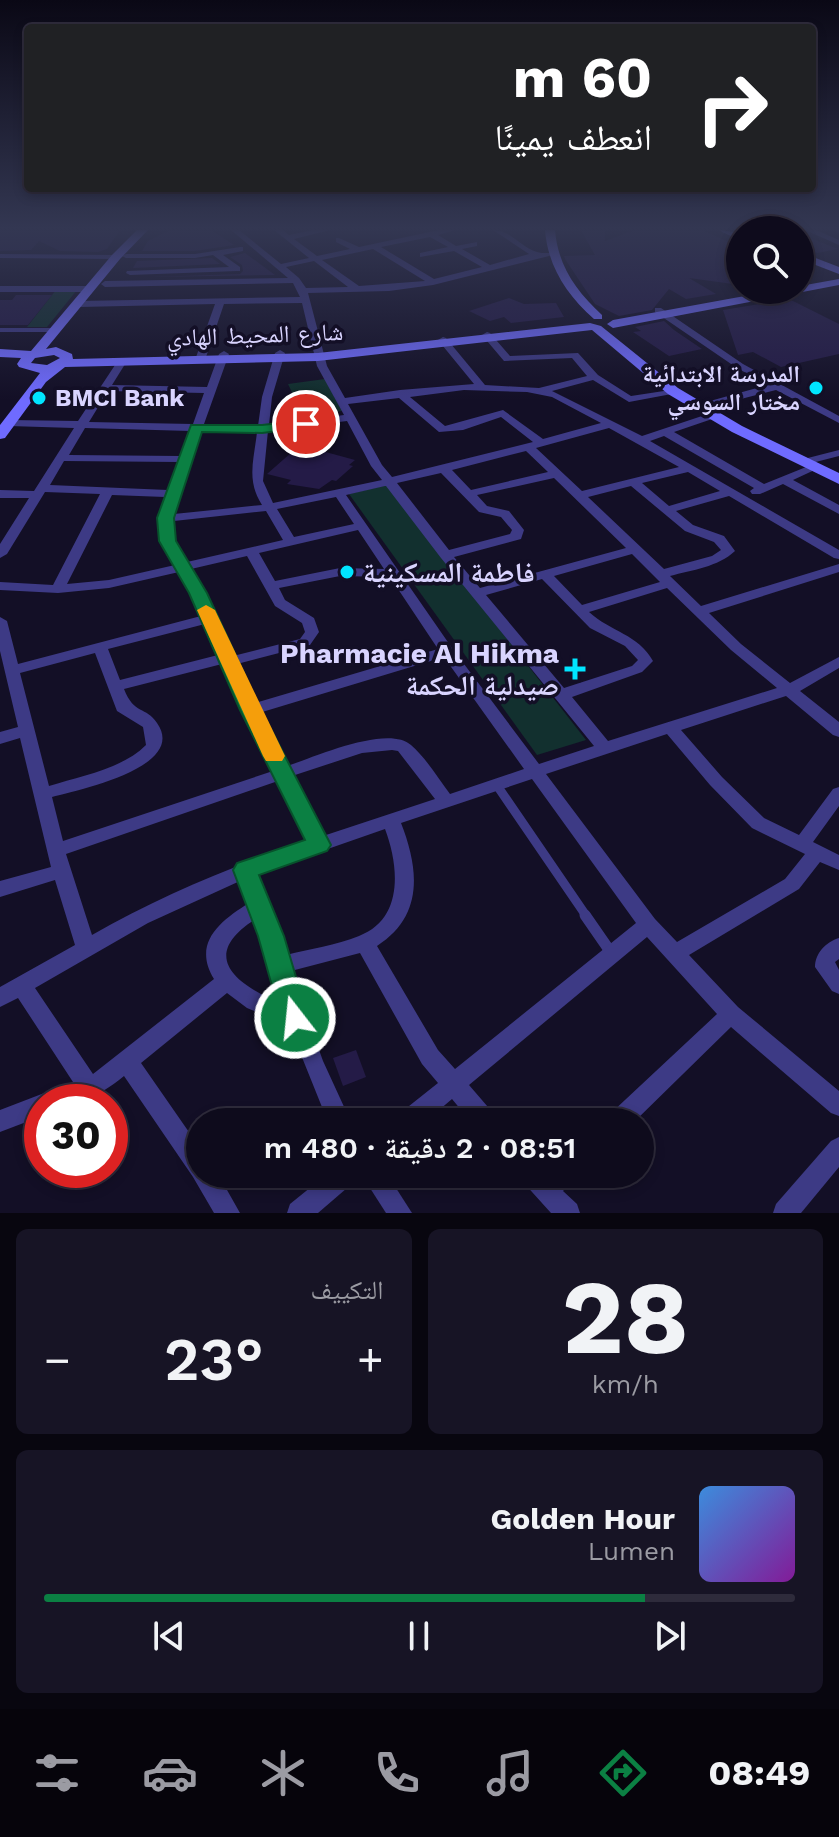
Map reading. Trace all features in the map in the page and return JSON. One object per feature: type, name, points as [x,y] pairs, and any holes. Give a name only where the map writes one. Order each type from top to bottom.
[{"type":"street","points":[[3,424],[41,379],[62,360],[63,342],[92,287]]},
{"type":"street","points":[[3,424],[30,375],[30,359],[102,287]]},
{"type":"street","points":[[299,287],[318,354],[340,402],[388,482],[605,748]]},
{"type":"street","points":[[354,287],[358,290]]},
{"type":"street","points":[[85,304],[221,301],[390,287]]},
{"type":"street","points":[[561,287],[566,295],[673,391],[714,409],[839,479]]},
{"type":"street","points":[[814,288],[839,289]]},
{"type":"street","points":[[0,289],[90,289]]},
{"type":"street","name":"شارع المحيط الهادي","points":[[662,312],[726,298]]},
{"type":"street","name":"شارع المحيط الهادي","points":[[62,360],[318,354],[598,323],[726,300]]},
{"type":"street","points":[[202,357],[221,301]]},
{"type":"street","points":[[662,312],[777,386],[839,420]]},
{"type":"street","points":[[598,323],[714,409]]},
{"type":"street","points":[[488,337],[503,357],[512,360],[575,355],[594,377],[632,400],[673,391]]},
{"type":"street","points":[[445,342],[481,386]]},
{"type":"street","points":[[0,356],[62,360]]},
{"type":"street","points":[[279,356],[262,429],[257,481],[269,509],[291,542]]},
{"type":"street","name":"شارع المحيط الهادي","points":[[62,360],[202,357]]},
{"type":"street","points":[[223,357],[172,494],[165,518],[168,541],[210,618],[250,710],[319,845]]},
{"type":"street","points":[[0,554],[122,361]]},
{"type":"street","points":[[541,391],[594,377]]},
{"type":"street","points":[[340,402],[481,386],[541,391],[570,401],[641,440],[839,555]]},
{"type":"street","points":[[641,440],[777,386]]},
{"type":"street","points":[[103,388],[210,390]]},
{"type":"street","points":[[400,393],[443,430],[466,427],[485,417],[503,413],[578,496],[759,668],[791,689],[839,731]]},
{"type":"street","points":[[3,424],[262,429],[349,418]]},
{"type":"street","points":[[165,518],[225,516],[269,509],[388,482],[611,424]]},
{"type":"street","points":[[665,432],[763,488]]},
{"type":"street","points":[[667,510],[763,488],[839,453]]},
{"type":"street","points":[[59,458],[184,459]]},
{"type":"street","points":[[812,463],[839,468]]},
{"type":"street","points":[[443,468],[483,509],[510,519],[518,533],[446,555]]},
{"type":"street","points":[[578,496],[689,468]]},
{"type":"street","points":[[467,494],[556,474]]},
{"type":"street","points":[[783,479],[839,510]]},
{"type":"street","points":[[581,610],[717,559],[728,551],[719,539],[689,528],[633,482]]},
{"type":"street","points":[[0,494],[108,491],[172,494]]},
{"type":"street","points":[[58,589],[108,491]]},
{"type":"street","points":[[339,493],[447,651],[648,925],[731,1014],[836,1097]]},
{"type":"street","points":[[0,586],[58,589],[109,584],[360,526]]},
{"type":"street","points":[[477,593],[636,549]]},
{"type":"street","points":[[115,686],[305,642],[310,637],[309,621],[285,608],[251,551]]},
{"type":"street","points":[[699,611],[839,568]]},
{"type":"street","points":[[270,586],[340,572],[393,573]]},
{"type":"street","points":[[544,574],[603,631],[627,639],[646,661],[637,669],[561,695]]},
{"type":"street","points":[[12,670],[210,618]]},
{"type":"street","points":[[0,621],[61,871],[86,948]]},
{"type":"street","points":[[42,794],[131,764],[153,749],[155,742],[150,724],[123,707],[100,647]]},
{"type":"street","points":[[250,710],[447,651]]},
{"type":"street","points":[[0,998],[161,907],[245,870],[496,784],[791,689],[837,665]]},
{"type":"street","points":[[670,727],[749,815],[780,835],[839,863]]},
{"type":"street","points":[[0,738],[25,731]]},
{"type":"street","points":[[56,850],[361,747],[392,744],[411,754],[447,802]]},
{"type":"street","points":[[674,954],[792,884],[839,793]]},
{"type":"street","points":[[280,965],[365,943],[384,934],[395,921],[403,898],[406,866],[391,820]]},
{"type":"street","points":[[245,870],[280,965],[295,1018],[334,1108]]},
{"type":"street","points":[[0,889],[61,871]]},
{"type":"street","points":[[260,906],[240,919],[218,941],[216,953],[220,968],[240,993],[256,1003],[295,1018]]},
{"type":"street","points":[[424,1108],[648,925]]},
{"type":"street","points":[[365,943],[430,1057],[474,1108]]},
{"type":"street","points":[[839,946],[825,959],[825,967],[839,985]]},
{"type":"street","points":[[93,1084],[228,980]]},
{"type":"street","points":[[21,985],[87,1084]]},
{"type":"street","points":[[633,1108],[731,1014]]},
{"type":"street","points":[[127,1061],[186,1147]]},
{"type":"street","points":[[0,1121],[24,1112]]},
{"type":"street","points":[[785,1213],[839,1149]]},
{"type":"street","points":[[213,1188],[228,1213]]},
{"type":"street","points":[[299,1213],[329,1188]]},
{"type":"street","points":[[383,1188],[400,1213]]},
{"type":"street","points":[[552,1188],[568,1213]]},
{"type":"lane","points":[[0,330],[57,330]]},
{"type":"lane","points":[[496,784],[613,955]]},
{"type":"green space","points":[[56,290],[77,290],[47,327],[27,327]]},
{"type":"green space","points":[[325,379],[342,411],[303,416],[288,384]]},
{"type":"green space","points":[[387,485],[586,740],[537,755],[349,494]]},
{"type":"building","points":[[583,287],[704,287],[716,294],[686,299],[669,289],[652,310],[619,316],[595,304]]},
{"type":"building","points":[[16,295],[52,295],[28,325],[0,325],[0,300],[12,300]]},
{"type":"building","points":[[509,298],[524,304],[556,303],[564,317],[511,323],[504,317],[490,321],[469,311]]},
{"type":"building","points":[[759,304],[799,304],[839,324],[839,354],[781,367],[753,352],[738,355],[723,310]]},
{"type":"building","points":[[664,321],[702,349],[669,356],[633,332],[641,331],[635,327]]},
{"type":"building","points":[[300,445],[355,460],[349,465],[353,466],[336,481],[332,480],[319,489],[287,484],[291,480],[267,474]]},
{"type":"building","points":[[356,1050],[366,1077],[343,1086],[333,1058]]},
{"type":"slow traffic","points":[[206,610],[274,756]]},
{"type":"place","name":"المدرسة الابتدائية مختار السوسي","points":[[816,388]]},
{"type":"place","name":"BMCI Bank","points":[[39,398]]},
{"type":"place","name":"فاطمة المسكينية","points":[[347,572]]},
{"type":"place","name":"Pharmacie Al Hikma صيدلية الحكمة","points":[[575,669]]},
{"type":"route","points":[[295,1018],[271,936],[245,870],[319,845],[250,710],[198,593],[173,554],[165,518],[196,428],[262,429],[306,424]]}]
